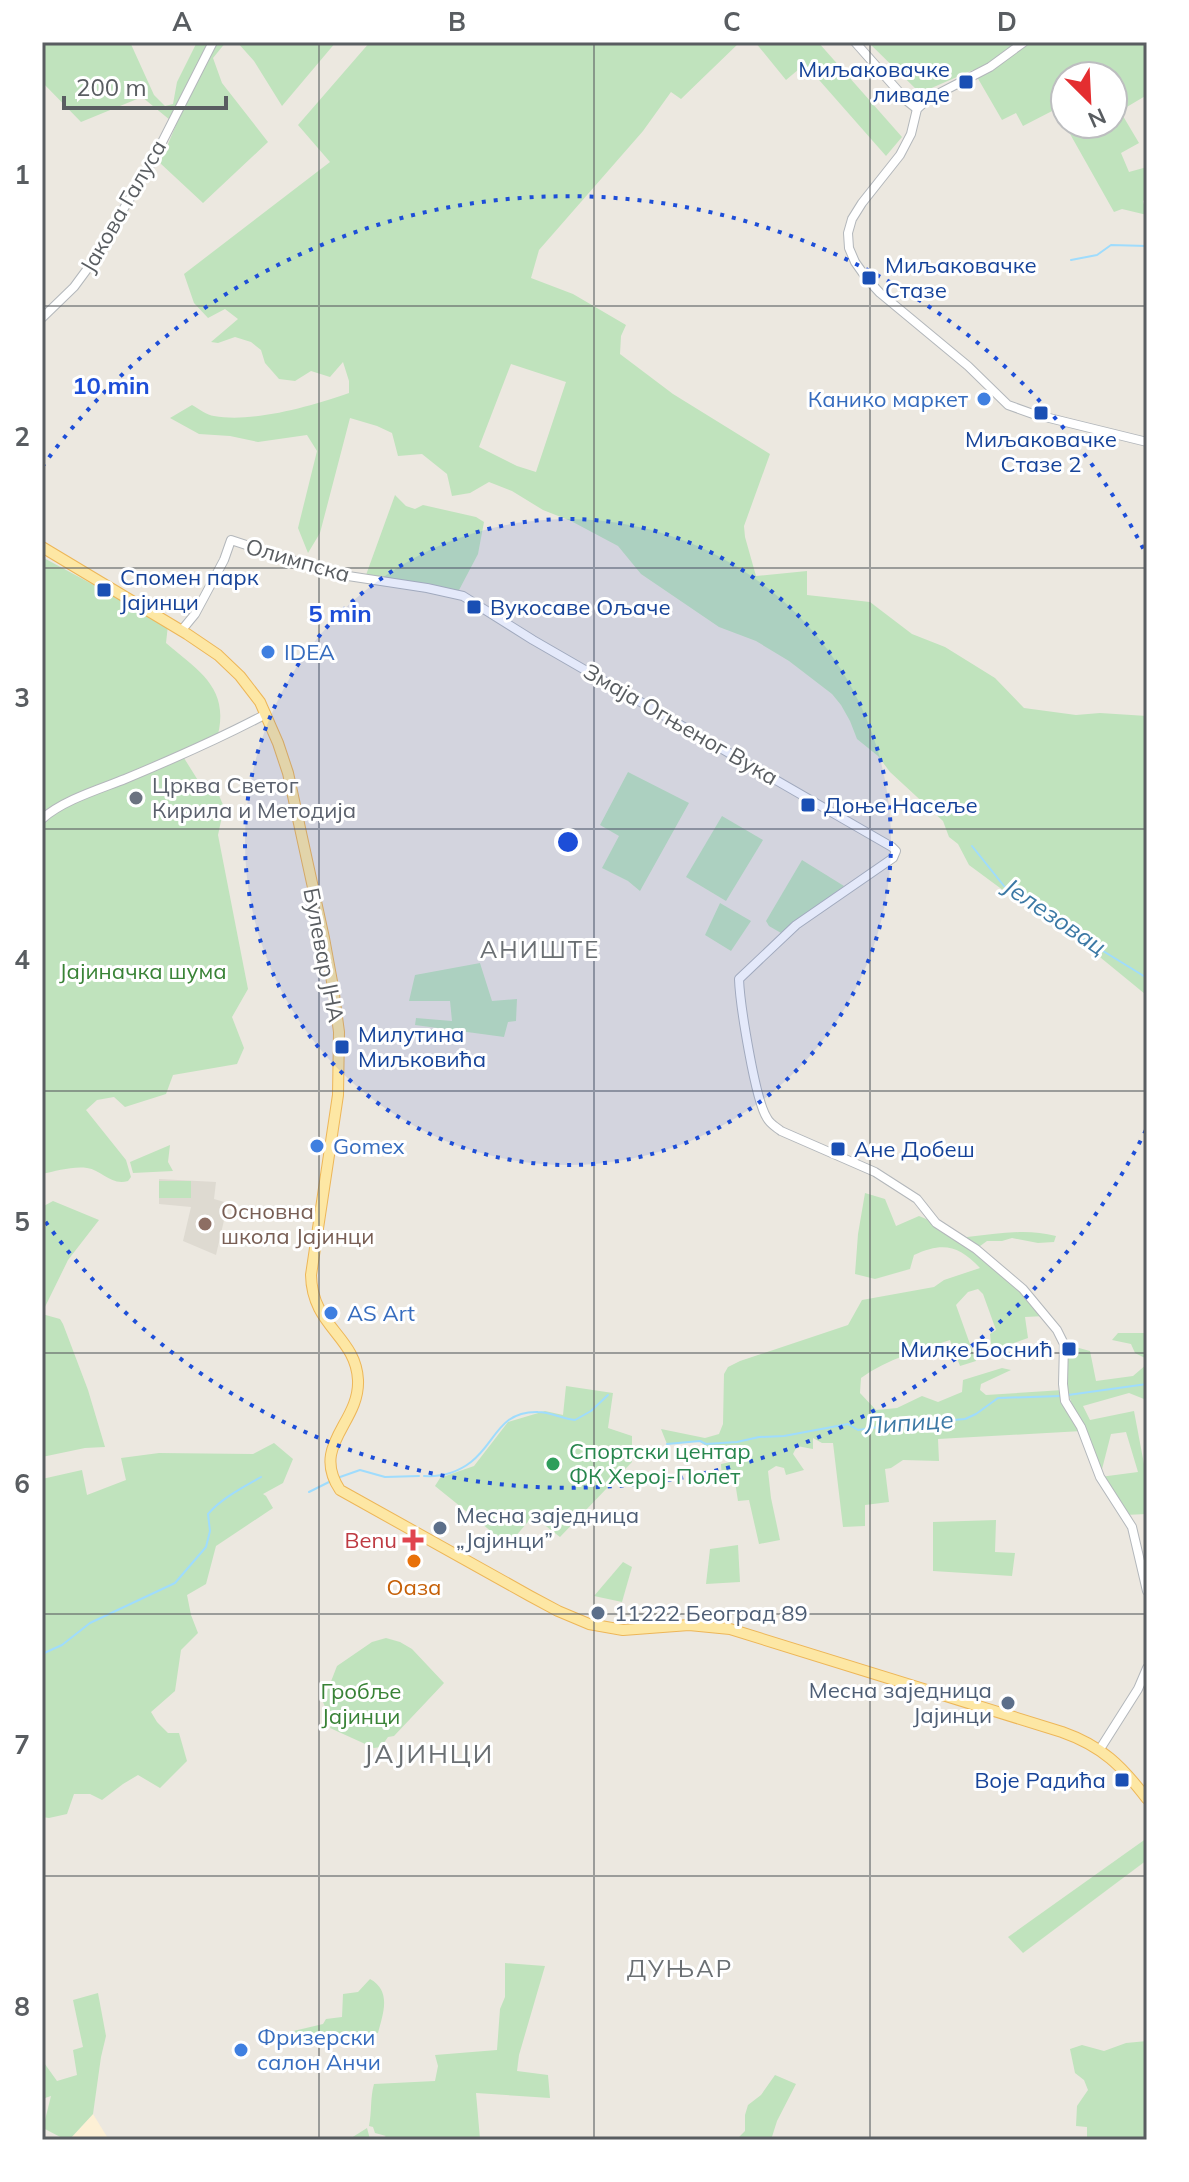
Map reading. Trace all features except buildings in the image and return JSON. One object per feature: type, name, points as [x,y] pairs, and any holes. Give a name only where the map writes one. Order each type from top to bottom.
[{"type":"main road","name":"Булевар ЈНА","points":[[42,547],[184,632],[234,670],[266,714],[288,773],[324,938],[339,1027],[338,1095],[311,1275],[319,1311],[348,1348],[356,1365],[356,1399],[331,1451],[330,1469],[340,1490],[530,1596],[589,1624],[623,1630],[684,1625],[730,1629],[1062,1732],[1100,1749],[1121,1767],[1147,1799]]},
{"type":"street","name":"Јакова Галуса","points":[[42,318],[74,287],[90,265],[153,160],[213,42]]},
{"type":"street","points":[[855,42],[917,109]]},
{"type":"street","points":[[1024,42],[990,67],[928,99],[917,109],[907,144],[862,203],[850,224],[849,248],[858,267],[880,293],[965,363],[1011,407],[1147,442]]},
{"type":"street","name":"Олимпска","points":[[184,632],[224,560],[231,540],[335,574],[460,595]]},
{"type":"street","name":"Змаја Огњеног Вука","points":[[460,595],[896,851],[893,858],[796,925],[739,979],[764,1112],[768,1121],[787,1134],[846,1158],[892,1182],[920,1202],[936,1223],[976,1249],[1023,1289],[1057,1330],[1065,1354],[1064,1396],[1081,1427],[1100,1477],[1132,1527],[1147,1591]]},
{"type":"street","points":[[42,819],[85,795],[266,714]]},
{"type":"street","points":[[1100,1749],[1138,1689],[1147,1668]]},
{"type":"shaded area","name":"Основна школа Јајинци","points":[[159,1179],[216,1182],[214,1199],[228,1203],[216,1255],[183,1241],[191,1207],[159,1204]]},
{"type":"shaded area","points":[[93,2114],[109,2140],[69,2140]]},
{"type":"green space","points":[[42,42],[130,42],[154,95],[165,106],[173,104],[177,82],[197,42],[226,42],[213,58],[222,83],[268,142],[203,203],[160,163],[176,125],[142,97],[81,122],[42,82]]},
{"type":"green space","points":[[237,42],[336,42],[282,106],[254,61]]},
{"type":"green space","points":[[370,42],[740,42],[681,99],[671,92],[643,131],[539,250],[531,278],[573,294],[626,325],[621,336],[620,354],[673,394],[770,454],[744,526],[756,576],[807,571],[807,595],[870,602],[912,634],[945,647],[995,678],[1024,708],[1076,715],[1147,716],[1145,994],[1062,926],[1019,902],[969,865],[958,844],[949,837],[943,821],[857,739],[850,721],[832,694],[789,661],[756,641],[719,627],[641,574],[618,546],[489,482],[470,493],[452,496],[447,474],[422,454],[398,456],[392,433],[350,418],[320,533],[308,553],[298,528],[317,451],[307,435],[258,442],[199,434],[170,418],[192,405],[214,416],[264,415],[349,393],[343,362],[330,377],[311,371],[295,381],[279,379],[265,363],[261,350],[251,342],[235,337],[218,343],[211,342],[238,319],[225,309],[208,318],[194,303],[184,274],[330,162],[298,125]],"holes":[[[511,364],[566,382],[536,472],[479,447]]]},
{"type":"green space","points":[[755,42],[818,42],[902,137],[886,156],[805,64],[786,80]]},
{"type":"green space","points":[[868,42],[1147,42],[1147,95],[1129,106],[1129,60],[1049,60],[1049,113],[1023,126],[1016,113],[1002,120],[973,70],[920,93]]},
{"type":"green space","points":[[1129,126],[1139,143],[1121,153],[1129,172],[1147,167],[1147,198],[1143,201],[1147,215],[1122,209],[1114,212],[1073,140],[1129,140]]},
{"type":"green space","points":[[395,495],[406,506],[415,509],[423,505],[476,517],[484,522],[478,554],[458,592],[366,575]]},
{"type":"green space","name":"Јајиначка шума","points":[[42,557],[168,625],[166,643],[210,684],[220,708],[216,742],[184,758],[199,782],[214,784],[224,807],[218,835],[248,989],[232,1017],[244,1048],[237,1064],[173,1075],[166,1094],[125,1107],[114,1097],[97,1100],[86,1110],[126,1160],[131,1177],[122,1182],[87,1168],[42,1174]]},
{"type":"green space","points":[[628,772],[689,803],[640,891],[602,868],[619,836],[600,825]]},
{"type":"green space","points":[[722,816],[763,840],[726,901],[686,877]]},
{"type":"green space","points":[[802,860],[844,886],[781,933],[766,921]]},
{"type":"green space","points":[[720,903],[751,921],[731,951],[705,935]]},
{"type":"green space","points":[[480,963],[492,1001],[517,999],[516,1021],[508,1022],[504,1037],[415,1025],[416,1018],[452,1021],[450,1001],[409,1001],[415,975]]},
{"type":"green space","points":[[170,1145],[168,1162],[173,1171],[133,1173],[130,1162]]},
{"type":"green space","points":[[159,1181],[191,1181],[191,1198],[159,1198]]},
{"type":"green space","points":[[865,1193],[885,1199],[896,1226],[919,1216],[936,1223],[967,1244],[967,1237],[1000,1233],[1034,1232],[1056,1236],[1054,1242],[1038,1243],[1012,1238],[987,1241],[976,1249],[1023,1289],[1045,1316],[1025,1317],[1028,1338],[992,1351],[990,1334],[996,1330],[983,1294],[978,1289],[968,1292],[956,1305],[976,1361],[960,1366],[950,1340],[871,1371],[861,1378],[860,1393],[876,1410],[897,1408],[922,1396],[938,1402],[962,1392],[963,1380],[1002,1368],[1011,1370],[981,1384],[980,1390],[986,1395],[1063,1390],[1065,1402],[1076,1417],[1067,1389],[1068,1345],[1090,1351],[1096,1381],[1133,1376],[1147,1364],[1147,1419],[1144,1399],[1129,1393],[1083,1406],[1090,1420],[1134,1411],[1147,1480],[1147,1514],[1125,1515],[1100,1477],[1082,1431],[938,1439],[939,1461],[903,1460],[885,1469],[889,1502],[865,1505],[865,1526],[843,1527],[833,1443],[822,1443],[813,1438],[813,1449],[797,1446],[793,1454],[804,1470],[786,1475],[784,1468],[776,1466],[768,1471],[780,1540],[759,1544],[749,1500],[738,1501],[735,1482],[722,1482],[721,1464],[735,1461],[738,1453],[731,1447],[709,1448],[699,1441],[667,1444],[661,1429],[705,1438],[719,1434],[723,1424],[724,1374],[728,1367],[848,1325],[862,1300],[934,1287],[944,1280],[980,1268],[957,1250],[942,1247],[914,1255],[910,1269],[875,1279],[855,1274]],"holes":[[[1126,1432],[1138,1472],[1100,1477],[1111,1434]]]},
{"type":"green space","points":[[53,1201],[99,1220],[68,1260],[42,1313],[42,1207]]},
{"type":"green space","points":[[42,1314],[60,1319],[63,1324],[105,1447],[42,1457]]},
{"type":"green space","points":[[1118,1333],[1147,1333],[1147,1359],[1135,1353],[1131,1344],[1112,1340]]},
{"type":"green space","name":"Спортски центар ФК Херој-Полет","points":[[566,1386],[613,1393],[608,1428],[632,1436],[632,1462],[560,1537],[533,1516],[508,1545],[435,1486],[440,1478],[474,1466],[508,1422],[545,1411],[563,1415]]},
{"type":"green space","points":[[274,1443],[293,1459],[283,1483],[263,1494],[273,1508],[216,1546],[206,1584],[187,1595],[198,1633],[181,1650],[175,1691],[151,1712],[168,1733],[179,1733],[187,1761],[160,1788],[138,1775],[102,1800],[90,1794],[74,1794],[67,1814],[42,1817],[42,1479],[82,1470],[87,1495],[126,1480],[121,1458],[159,1453],[253,1454]]},
{"type":"green space","points":[[996,1520],[995,1552],[1015,1553],[1012,1576],[933,1571],[933,1522]]},
{"type":"green space","points":[[738,1545],[740,1582],[706,1584],[710,1549]]},
{"type":"green space","points":[[623,1562],[632,1567],[622,1602],[594,1596]]},
{"type":"green space","name":"Гробље Јајинци","points":[[386,1638],[412,1649],[444,1683],[394,1736],[388,1737],[381,1747],[374,1748],[330,1728],[332,1723],[323,1702],[337,1666],[372,1642]]},
{"type":"green space","points":[[1147,1838],[1147,1860],[1023,1953],[1008,1937]]},
{"type":"green space","points":[[505,1963],[545,1966],[517,2071],[548,2075],[550,2098],[476,2093],[480,2139],[379,2140],[386,2136],[375,2133],[369,2126],[374,2084],[435,2081],[438,2066],[435,2055],[497,2050],[500,2009],[505,1997]]},
{"type":"green space","points":[[370,1979],[384,1996],[378,2033],[283,2046],[285,2033],[342,2017],[343,1994],[358,1992]]},
{"type":"green space","points":[[98,1993],[106,2036],[93,2114],[66,2140],[43,2128],[51,2096],[42,2099],[42,2060],[57,2081],[77,2075],[73,2050],[83,2047],[73,2000]]},
{"type":"green space","points":[[1147,2041],[1147,2140],[1087,2140],[1087,2127],[1076,2126],[1077,2106],[1088,2090],[1084,2080],[1075,2073],[1070,2049],[1082,2045],[1104,2051],[1126,2043]]},
{"type":"green space","points":[[775,2075],[796,2084],[771,2140],[721,2140],[739,2137],[745,2131],[748,2105],[761,2095]]},
{"type":"green space","points":[[367,2128],[370,2139],[379,2140],[348,2140]]},
{"type":"waterway","points":[[1071,260],[1097,255],[1111,245],[1147,246]]},
{"type":"waterway","name":"Јелезовац","points":[[972,846],[1004,886],[1147,978]]},
{"type":"waterway","name":"Липице","points":[[1068,1395],[1147,1384]]},
{"type":"waterway","points":[[424,1476],[443,1475],[466,1466],[514,1417],[538,1412],[575,1420],[591,1411],[608,1395]]},
{"type":"waterway","name":"Липице","points":[[667,1444],[737,1442],[848,1424],[858,1430],[879,1427],[894,1420],[965,1419],[998,1398],[1061,1396]]},
{"type":"waterway","points":[[340,1477],[360,1470],[385,1477],[419,1476]]},
{"type":"waterway","points":[[42,1654],[62,1645],[90,1623],[175,1583],[206,1547],[210,1531],[208,1514],[226,1498],[261,1477]]},
{"type":"waterway","points":[[309,1492],[329,1482]]},
{"type":"place","name":"Миљаковачке ливаде","points":[[966,82]]},
{"type":"place","name":"Миљаковачке Стазе","points":[[869,278]]},
{"type":"place","name":"Канико маркет","points":[[984,399]]},
{"type":"place","name":"Миљаковачке Стазе 2","points":[[1041,413]]},
{"type":"place","name":"Спомен парк Јајинци","points":[[104,590]]},
{"type":"place","name":"Вукосаве Ољаче","points":[[474,607]]},
{"type":"place","name":"IDEA","points":[[268,652]]},
{"type":"place","name":"Црква Светог Кирила и Методија","points":[[136,798]]},
{"type":"place","name":"Доње Насеље","points":[[808,805]]},
{"type":"place","name":"Милутина Миљковића","points":[[342,1047]]},
{"type":"place","name":"Gomex","points":[[317,1146]]},
{"type":"place","name":"Ане Добеш","points":[[838,1149]]},
{"type":"place","name":"Основна школа Јајинци","points":[[205,1224]]},
{"type":"place","name":"AS Art","points":[[331,1313]]},
{"type":"place","name":"Милке Боснић","points":[[1069,1349]]},
{"type":"place","name":"Спортски центар ФК Херој-Полет","points":[[553,1464]]},
{"type":"place","name":"Месна заједница „Јајинци”","points":[[440,1528]]},
{"type":"place","name":"Benu","points":[[413,1540]]},
{"type":"place","name":"Оаза","points":[[414,1561]]},
{"type":"place","name":"11222 Београд 89","points":[[598,1613]]},
{"type":"place","name":"Месна заједница Јајинци","points":[[1008,1703]]},
{"type":"place","name":"Воје Радића","points":[[1122,1780]]},
{"type":"place","name":"Фризерски салон Анчи","points":[[241,2050]]},
{"type":"district","name":"АНИШТЕ","points":[[540,950]]},
{"type":"district","name":"ЈАЈИНЦИ","points":[[429,1754]]},
{"type":"district","name":"ДУЊАР","points":[[680,1969]]}]
